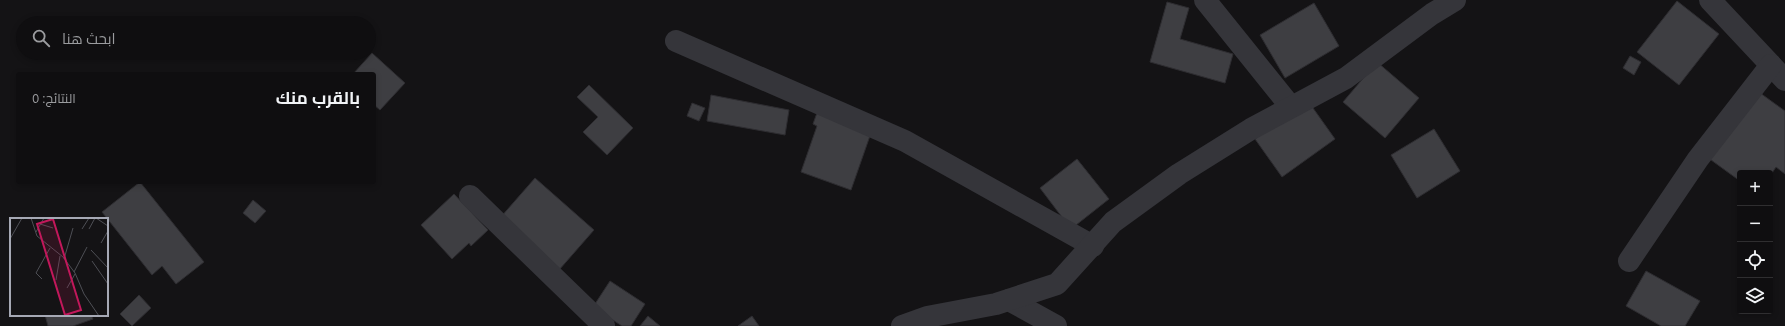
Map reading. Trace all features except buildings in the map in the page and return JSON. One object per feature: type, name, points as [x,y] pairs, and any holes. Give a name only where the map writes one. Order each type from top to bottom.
[{"type":"street","points":[[1205,0],[1291,108]]},
{"type":"street","points":[[902,326],[927,317],[996,304],[1057,284],[1093,246],[1113,222],[1179,174],[1251,129],[1346,78],[1432,14],[1455,0]]},
{"type":"street","points":[[1629,261],[1698,159],[1778,73],[1710,0]]},
{"type":"street","points":[[676,41],[906,141],[1093,246]]},
{"type":"street","points":[[470,196],[604,326]]},
{"type":"street","points":[[1009,300],[1056,326]]}]
